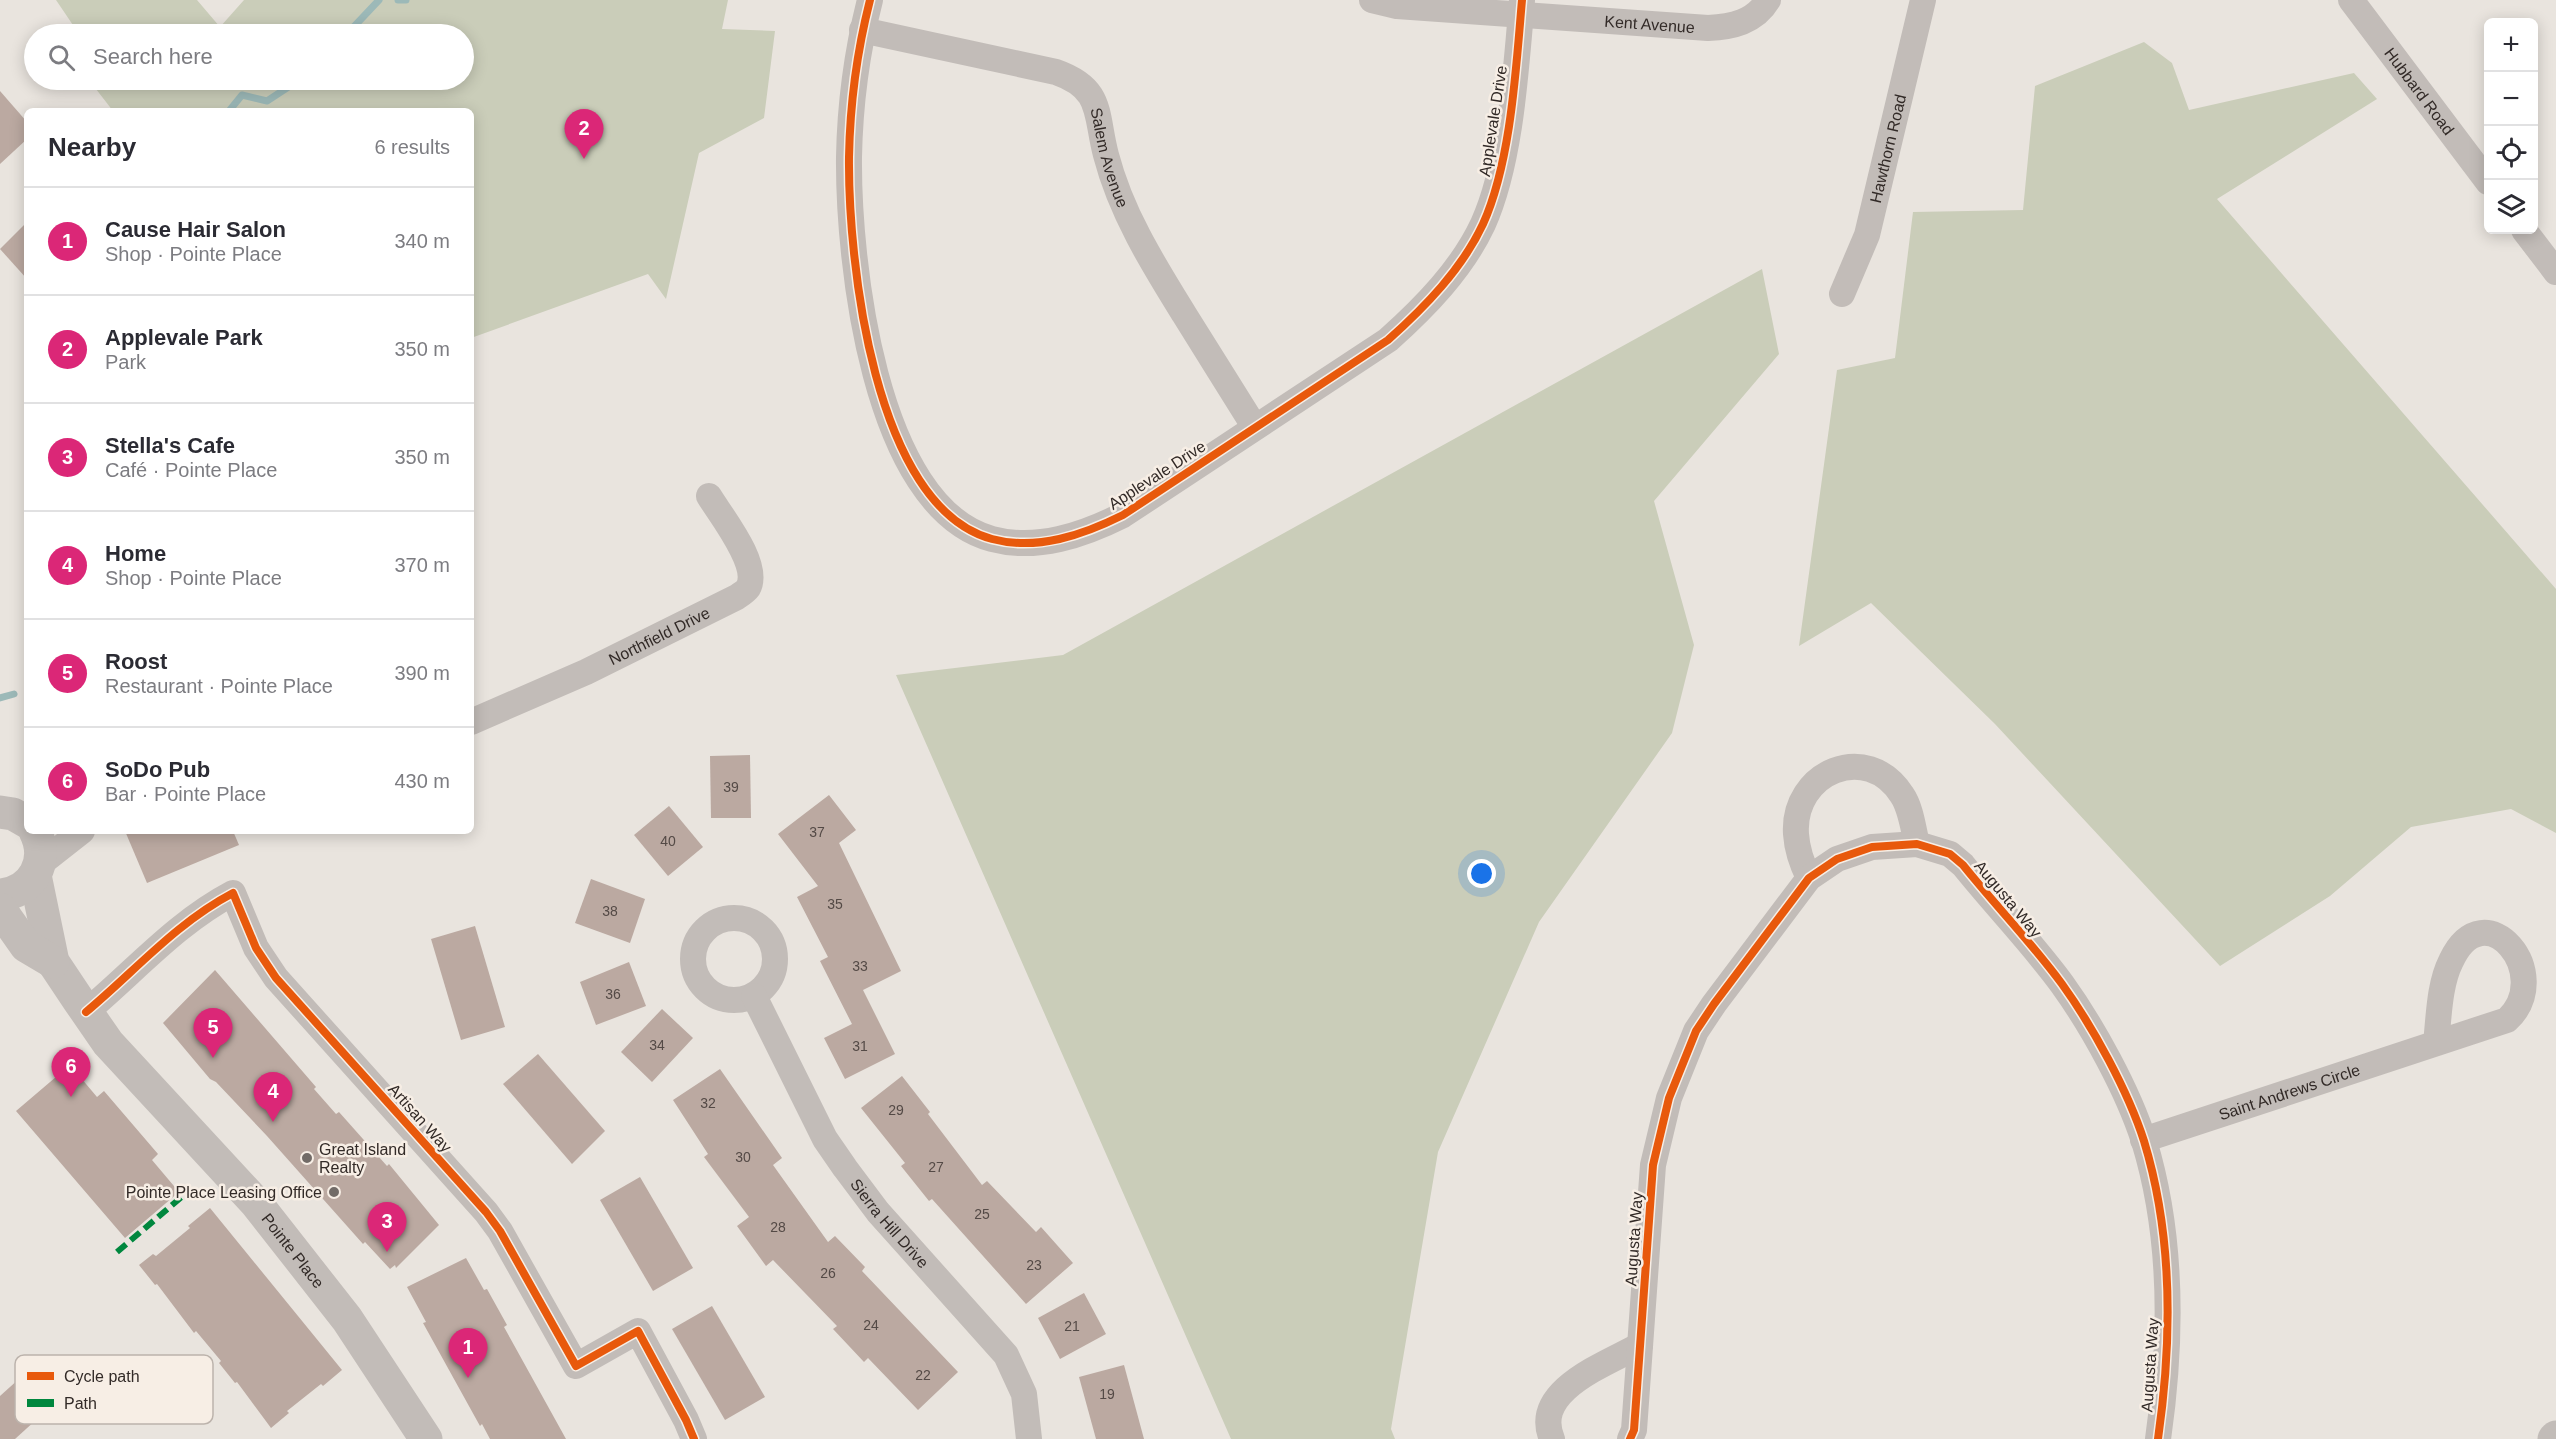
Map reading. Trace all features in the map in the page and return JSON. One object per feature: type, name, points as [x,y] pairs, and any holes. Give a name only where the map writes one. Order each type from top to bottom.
[{"type":"street","name":"Applevale Drive","points":[[870,0],[862,30],[853,91],[849,155],[851,228],[864,325],[877,377],[891,422],[911,468],[945,513],[966,528],[991,539],[1018,543],[1045,542],[1073,536],[1100,527],[1123,515],[1254,426],[1388,340],[1438,291],[1470,248],[1492,201],[1500,174],[1507,135],[1522,7]]},
{"type":"street","name":"Kent Avenue","points":[[1372,0],[1397,6],[1522,7],[1716,28],[1740,24],[1754,16],[1768,0]]},
{"type":"street","name":"Hawthorn Road","points":[[1842,294],[1867,235],[1923,0]]},
{"type":"street","name":"Hubbard Road","points":[[2352,0],[2487,180]]},
{"type":"street","name":"Salem Avenue","points":[[862,30],[1056,72],[1080,82],[1096,106],[1106,156],[1123,205],[1146,253],[1254,426]]},
{"type":"street","points":[[2527,234],[2556,272]]},
{"type":"street","name":"Northfield Drive","points":[[474,721],[586,672],[737,597],[748,589],[751,576],[750,562],[709,496]]},
{"type":"street","points":[[1809,878],[1800,859],[1795,832],[1800,806],[1809,789],[1822,776],[1835,770],[1859,766],[1877,771],[1893,782],[1904,797],[1917,844]]},
{"type":"street","name":"Pointe Place","points":[[33,834],[40,842],[38,870],[53,962],[108,1042],[256,1203],[347,1319],[426,1439]]},
{"type":"street","points":[[0,895],[19,891],[38,870],[79,834]]},
{"type":"street","name":"Augusta Way","points":[[1630,1439],[1634,1430],[1653,1165],[1669,1098],[1696,1031],[1809,878],[1837,859],[1872,847],[1917,844],[1950,854],[1963,865],[2061,984],[2099,1044],[2143,1140],[2154,1183],[2161,1227],[2168,1303],[2166,1383],[2158,1439]]},
{"type":"street","name":"Artisan Way","points":[[86,1012],[193,916],[233,893],[256,948],[276,978],[486,1212],[500,1231],[576,1366],[638,1331],[694,1439]]},
{"type":"street","name":"Pointe Place","points":[[0,909],[26,946],[53,962]]},
{"type":"street","name":"Saint Andrews Circle","points":[[2143,1140],[2507,1020],[2520,1012],[2530,1001],[2535,988],[2536,974],[2533,959],[2524,947],[2512,938],[2498,933],[2483,934],[2469,939],[2458,949],[2444,980],[2436,1043]]},
{"type":"street","name":"Sierra Hill Drive","points":[[754,996],[825,1139],[844,1168],[879,1212],[1006,1355],[1024,1394],[1029,1439]]},
{"type":"street","points":[[1552,1439],[1548,1419],[1551,1406],[1558,1394],[1568,1385],[1640,1345]]},
{"type":"green space","points":[[56,0],[197,0],[217,24],[72,24]]},
{"type":"green space","points":[[244,0],[728,0],[722,29],[775,31],[764,118],[699,153],[666,299],[648,274],[474,337],[474,108],[111,108],[97,90],[474,90],[474,24],[223,24]]},
{"type":"green space","points":[[2144,42],[2172,63],[2189,110],[2354,73],[2377,99],[2217,199],[2556,589],[2556,833],[2511,809],[2411,827],[2330,896],[2220,966],[1995,724],[1871,603],[1799,646],[1837,370],[1895,358],[1913,212],[2023,210],[2035,86]]},
{"type":"green space","points":[[1762,269],[1779,354],[1654,501],[1694,645],[1672,733],[1539,922],[1438,1152],[1391,1429],[1395,1439],[1231,1439],[896,675],[1063,655]]},
{"type":"building","points":[[0,91],[24,119],[24,142],[0,164]]},
{"type":"building","points":[[24,225],[24,276],[0,249]]},
{"type":"building","points":[[750,755],[751,818],[711,818],[710,756]]},
{"type":"building","points":[[829,795],[856,830],[839,843],[901,971],[863,990],[895,1054],[845,1079],[824,1038],[852,1024],[820,961],[828,957],[797,897],[818,886],[778,834]]},
{"type":"building","points":[[669,806],[703,847],[668,876],[634,835]]},
{"type":"building","points":[[126,834],[234,834],[239,845],[147,883]]},
{"type":"building","points":[[591,879],[645,899],[630,943],[575,923]]},
{"type":"building","points":[[475,926],[505,1027],[461,1040],[431,939]]},
{"type":"building","points":[[629,962],[646,1006],[596,1025],[580,982]]},
{"type":"building","points":[[215,970],[316,1087],[314,1089],[336,1114],[339,1112],[387,1166],[389,1164],[439,1225],[396,1268],[395,1265],[390,1269],[365,1242],[363,1244],[267,1136],[216,1082],[210,1079],[163,1023]]},
{"type":"building","points":[[662,1009],[693,1038],[652,1082],[621,1052]]},
{"type":"building","points":[[538,1054],[605,1131],[572,1164],[503,1084]]},
{"type":"building","points":[[70,1065],[97,1097],[104,1091],[158,1154],[152,1160],[179,1192],[125,1238],[16,1111]]},
{"type":"building","points":[[720,1069],[782,1158],[773,1165],[828,1242],[835,1236],[865,1267],[862,1271],[958,1372],[918,1410],[868,1358],[864,1362],[833,1329],[837,1326],[773,1260],[766,1266],[737,1226],[749,1217],[704,1157],[708,1154],[673,1100]]},
{"type":"building","points":[[902,1076],[982,1185],[987,1181],[1036,1232],[1041,1227],[1073,1263],[1026,1304],[932,1199],[929,1201],[901,1166],[905,1163],[861,1108]]},
{"type":"building","points":[[640,1177],[693,1268],[653,1291],[600,1200]]},
{"type":"building","points":[[210,1208],[342,1370],[287,1411],[289,1413],[271,1428],[237,1382],[235,1383],[219,1363],[221,1361],[196,1331],[194,1333],[157,1284],[155,1285],[139,1265],[153,1254],[156,1256]]},
{"type":"building","points":[[466,1258],[507,1325],[504,1327],[566,1439],[490,1439],[482,1424],[480,1426],[423,1323],[426,1322],[407,1287]]},
{"type":"building","points":[[1084,1293],[1106,1334],[1060,1359],[1038,1318]]},
{"type":"building","points":[[712,1306],[765,1397],[725,1420],[672,1329]]},
{"type":"building","points":[[1124,1365],[1144,1439],[1096,1439],[1079,1377]]},
{"type":"building","points":[[15,1382],[15,1424],[32,1424],[15,1439],[0,1439],[0,1396]]},
{"type":"waterway","points":[[356,24],[379,0]]},
{"type":"waterway","points":[[398,0],[406,0]]},
{"type":"waterway","points":[[231,108],[242,95],[267,101],[284,90]]},
{"type":"waterway","points":[[0,698],[14,694]]},
{"type":"marked path","points":[[117,1252],[191,1189]]},
{"type":"cycle path","points":[[870,0],[855,78],[849,157],[854,255],[862,314],[876,374],[894,431],[919,480],[952,518],[992,539],[1026,543],[1076,535],[1123,515],[1388,340],[1429,301],[1453,272],[1474,241],[1492,199],[1500,172],[1511,114],[1522,0]]},
{"type":"cycle path","points":[[1630,1439],[1634,1430],[1653,1165],[1669,1098],[1696,1031],[1809,878],[1837,859],[1872,847],[1917,844],[1950,854],[1963,865],[2026,939],[2074,1001],[2097,1039],[2129,1101],[2154,1177],[2165,1251],[2166,1365],[2158,1439]]},
{"type":"cycle path","points":[[86,1012],[174,933],[212,905],[233,893],[256,948],[276,978],[486,1212],[500,1231],[576,1366],[638,1331],[694,1439]]},
{"type":"place","name":"Applevale Park","points":[[584,159]]},
{"type":"place","name":"Roost","points":[[213,1058]]},
{"type":"place","name":"SoDo Pub","points":[[71,1097]]},
{"type":"place","name":"Home","points":[[273,1122]]},
{"type":"place","name":"Great Island Realty","points":[[307,1158]]},
{"type":"place","name":"Pointe Place Leasing Office","points":[[334,1192]]},
{"type":"place","name":"Stella's Cafe","points":[[387,1252]]},
{"type":"place","name":"Cause Hair Salon","points":[[468,1378]]}]
